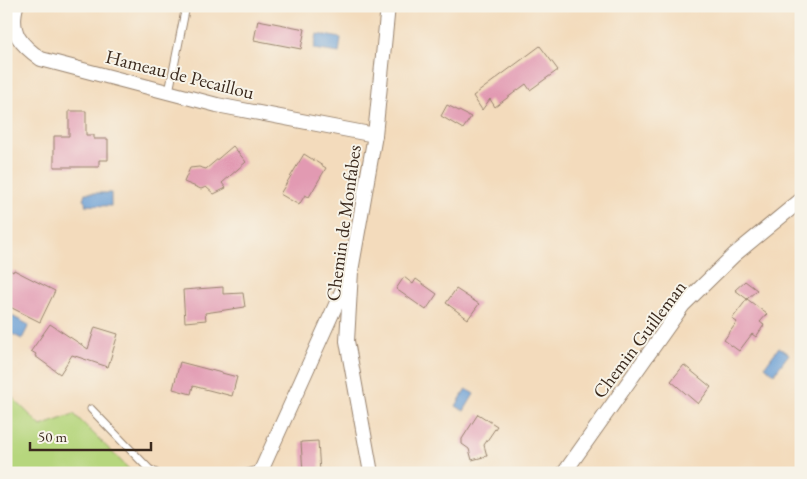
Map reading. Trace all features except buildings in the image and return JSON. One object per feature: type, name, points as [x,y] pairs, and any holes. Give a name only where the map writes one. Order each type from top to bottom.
[{"type":"street","name":"Hameau de Pecaillou","points":[[16,6],[14,14],[15,33],[23,46],[41,59],[217,105],[375,135]]},
{"type":"street","name":"Chemin de Monfabes","points":[[371,473],[347,341],[351,271],[375,135],[388,6]]},
{"type":"street","name":"Chemin Guilleman","points":[[564,473],[684,305],[734,255],[801,200]]},
{"type":"street","points":[[261,471],[351,271]]},
{"type":"lane","points":[[169,92],[186,6]]},
{"type":"lane","points":[[90,409],[149,469],[156,473]]},
{"type":"lane","points":[[247,473],[261,471]]},
{"type":"green space","points":[[6,391],[41,426],[74,414],[133,473],[6,473]]},
{"type":"water","points":[[317,34],[341,38],[339,53],[314,49]]},
{"type":"water","points":[[85,193],[111,193],[111,206],[85,205],[86,202],[83,200]]},
{"type":"water","points":[[6,313],[29,325],[22,339],[6,331]]},
{"type":"water","points":[[779,347],[789,354],[774,374],[765,366]]},
{"type":"water","points":[[466,389],[474,394],[464,411],[456,406]]}]
